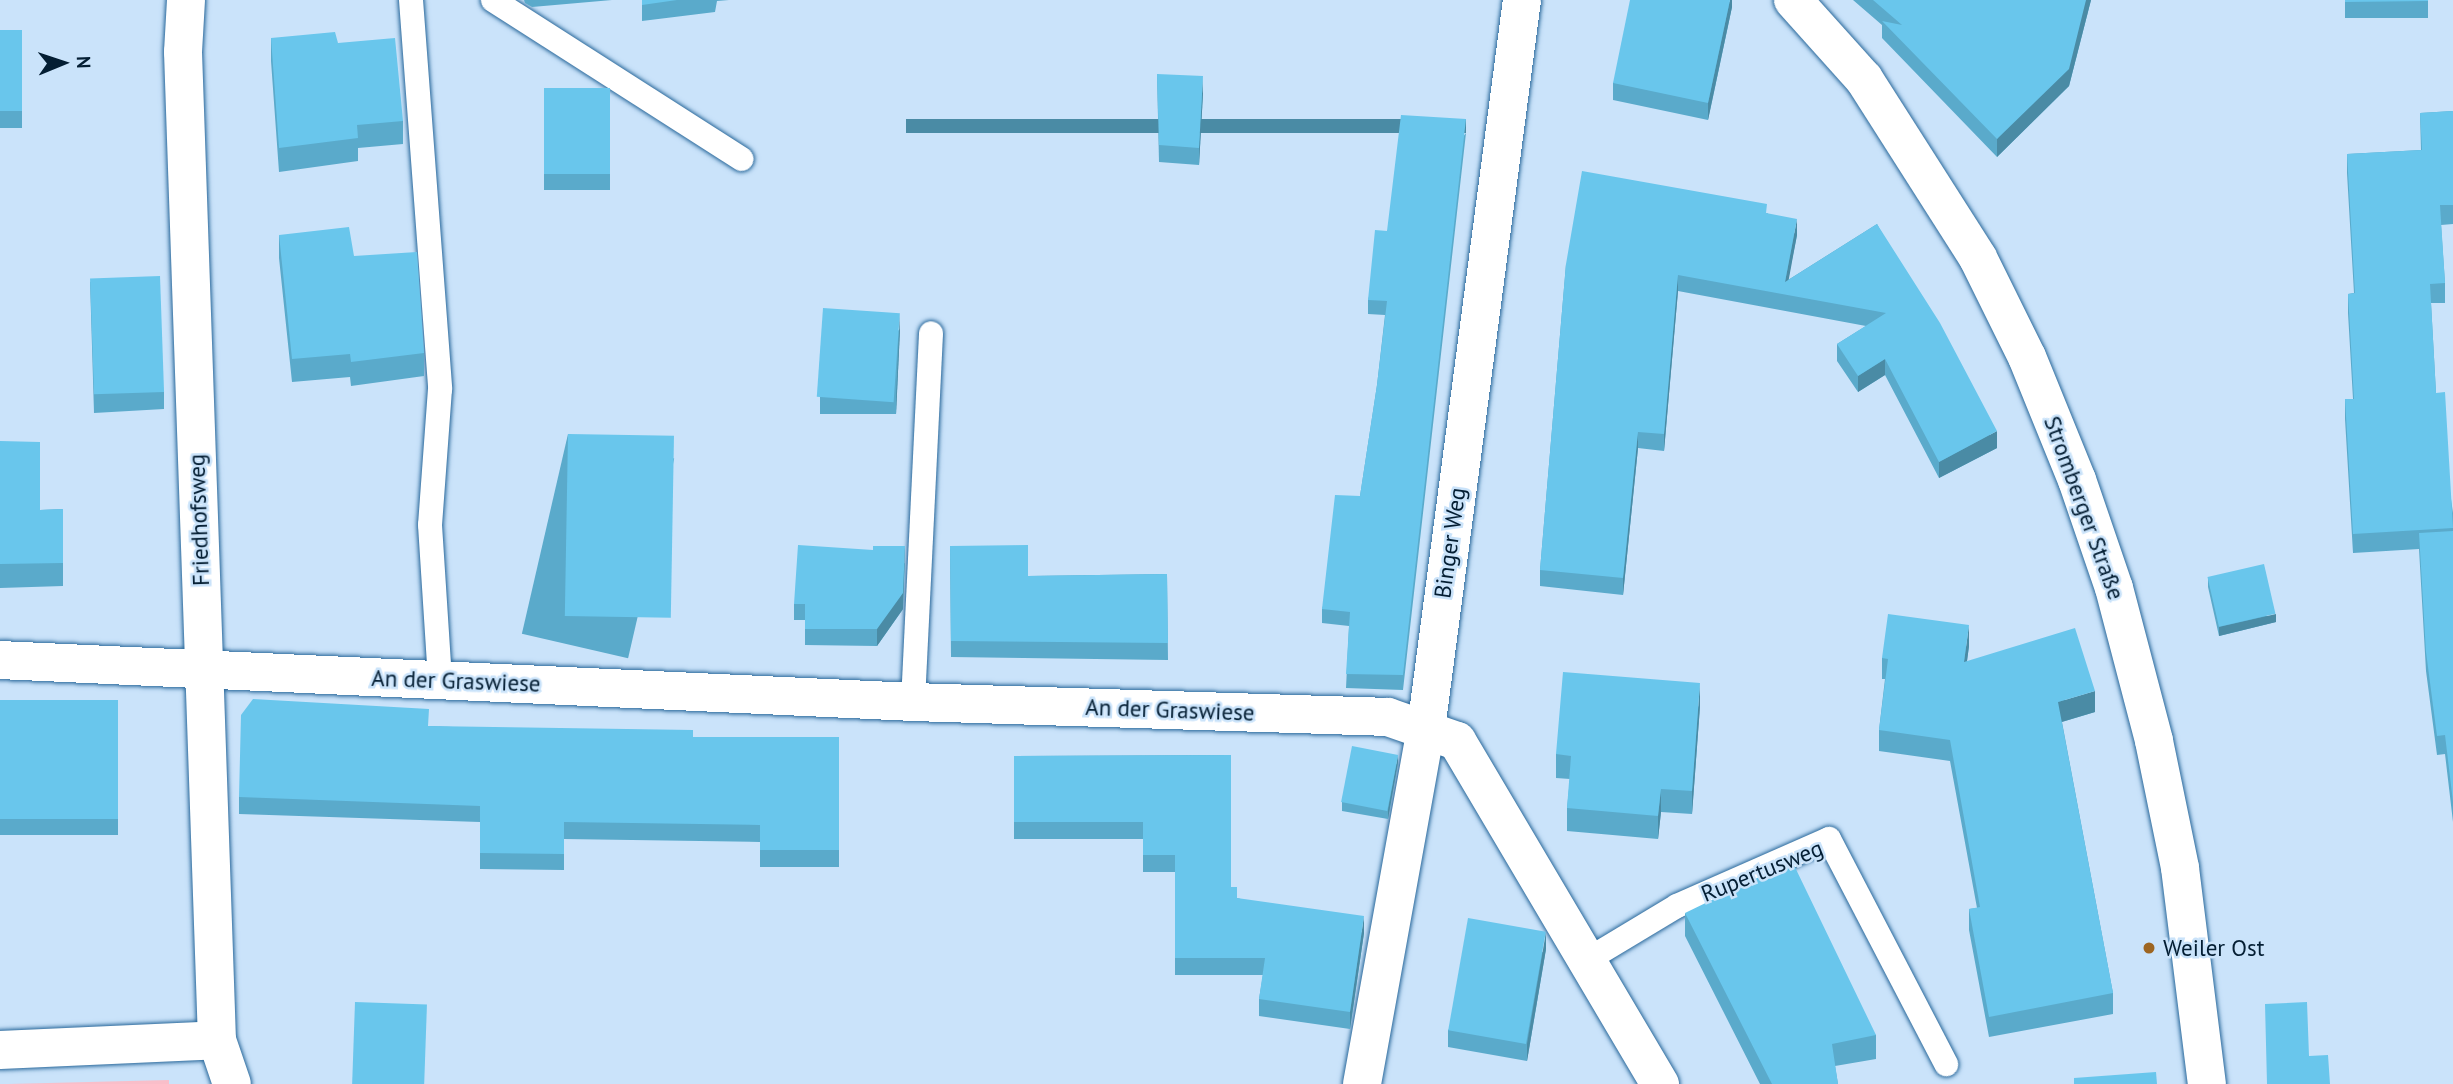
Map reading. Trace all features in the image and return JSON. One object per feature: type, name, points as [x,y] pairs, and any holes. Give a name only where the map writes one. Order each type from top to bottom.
[{"type":"street","name":"Friedhofsweg","points":[[186,0],[183,66],[217,1041],[232,1084]]},
{"type":"street","name":"Binger Weg","points":[[1362,1084],[1426,729],[1522,0]]},
{"type":"street","name":"Stromberger Straße","points":[[1793,0],[1864,79],[1978,258],[2027,357],[2077,480],[2114,588],[2154,741],[2180,868],[2207,1084]]},
{"type":"street","name":"An der Graswiese","points":[[0,660],[913,702],[1388,717],[1426,729]]},
{"type":"street","points":[[1426,729],[1457,741],[1660,1084]]},
{"type":"street","points":[[0,1050],[217,1041]]},
{"type":"lane","points":[[411,0],[440,389],[430,526],[440,680]]},
{"type":"lane","points":[[494,0],[742,159]]},
{"type":"lane","points":[[913,702],[931,333]]},
{"type":"lane","name":"Rupertusweg","points":[[1587,960],[1677,906],[1829,839],[1945,1064]]},
{"type":"shaded area","points":[[169,1080],[169,1084],[8,1084]]},
{"type":"building","points":[[642,0],[677,0],[642,5]]},
{"type":"building","points":[[1630,0],[1730,0],[1708,103],[1613,83]]},
{"type":"building","points":[[1873,0],[2086,0],[2069,69],[1997,139],[1882,21],[1902,25]]},
{"type":"building","points":[[2428,0],[2428,1],[2345,2]]},
{"type":"building","points":[[0,30],[22,30],[22,111],[0,111]]},
{"type":"building","points":[[335,32],[338,43],[395,38],[403,121],[357,125],[358,138],[279,148],[271,38]]},
{"type":"building","points":[[1157,74],[1203,76],[1199,148],[1159,145]]},
{"type":"building","points":[[544,88],[610,88],[610,174],[544,174]]},
{"type":"building","points":[[2453,111],[2453,205],[2440,205],[2445,283],[2430,284],[2436,393],[2445,392],[2453,528],[2353,534],[2345,399],[2354,399],[2348,294],[2355,293],[2347,154],[2422,150],[2420,113]]},
{"type":"building","points":[[1401,115],[1466,119],[1403,675],[1346,674],[1350,612],[1322,609],[1335,495],[1360,496],[1387,301],[1368,300],[1375,230],[1387,231]]},
{"type":"building","points":[[1582,171],[1767,204],[1766,213],[1797,219],[1785,282],[1877,224],[1940,323],[1997,431],[1939,462],[1885,359],[1858,376],[1837,344],[1886,313],[1678,275],[1664,434],[1638,432],[1623,578],[1540,570],[1566,264]]},
{"type":"building","points":[[349,227],[354,256],[417,252],[424,353],[351,362],[350,354],[292,359],[279,235]]},
{"type":"building","points":[[160,276],[164,392],[94,394],[90,278]]},
{"type":"building","points":[[823,308],[900,313],[894,402],[817,397]]},
{"type":"building","points":[[568,434],[674,436],[671,618],[565,616]]},
{"type":"building","points":[[0,441],[40,442],[40,510],[63,509],[63,563],[0,564]]},
{"type":"building","points":[[2453,531],[2453,802],[2445,735],[2437,736],[2426,652],[2419,533]]},
{"type":"building","points":[[798,545],[873,550],[873,546],[905,546],[903,593],[877,629],[805,629],[805,604],[794,604]]},
{"type":"building","points":[[1028,545],[1028,576],[1167,574],[1168,643],[951,641],[950,546]]},
{"type":"building","points":[[2264,564],[2275,614],[2219,627],[2207,577]]},
{"type":"building","points":[[1888,614],[1969,625],[1964,662],[2075,628],[2095,691],[2058,702],[2113,993],[1989,1017],[1969,909],[1980,907],[1950,740],[1879,730],[1888,659],[1882,658]]},
{"type":"building","points":[[1563,672],[1700,683],[1692,791],[1661,789],[1658,816],[1567,808],[1571,756],[1556,754]]},
{"type":"building","points":[[253,699],[429,709],[428,726],[693,730],[693,737],[839,737],[839,850],[760,850],[760,825],[564,822],[564,854],[480,853],[480,806],[239,797],[241,715]]},
{"type":"building","points":[[0,700],[118,700],[118,819],[0,819]]},
{"type":"building","points":[[1352,746],[1398,755],[1387,811],[1341,802]]},
{"type":"building","points":[[1231,755],[1231,887],[1237,887],[1237,898],[1364,916],[1350,1012],[1259,999],[1265,958],[1175,958],[1175,855],[1143,855],[1143,822],[1014,822],[1014,756]]},
{"type":"building","points":[[1792,861],[1876,1035],[1832,1044],[1838,1084],[1772,1084],[1685,913]]},
{"type":"building","points":[[1468,918],[1546,932],[1526,1044],[1448,1030]]},
{"type":"building","points":[[355,1002],[427,1005],[424,1084],[352,1084]]},
{"type":"building","points":[[2307,1002],[2309,1056],[2328,1055],[2330,1084],[2267,1084],[2265,1004]]},
{"type":"building","points":[[2156,1072],[2157,1084],[2074,1084],[2074,1078]]},
{"type":"place","name":"Weiler Ost","points":[[2149,948]]}]
